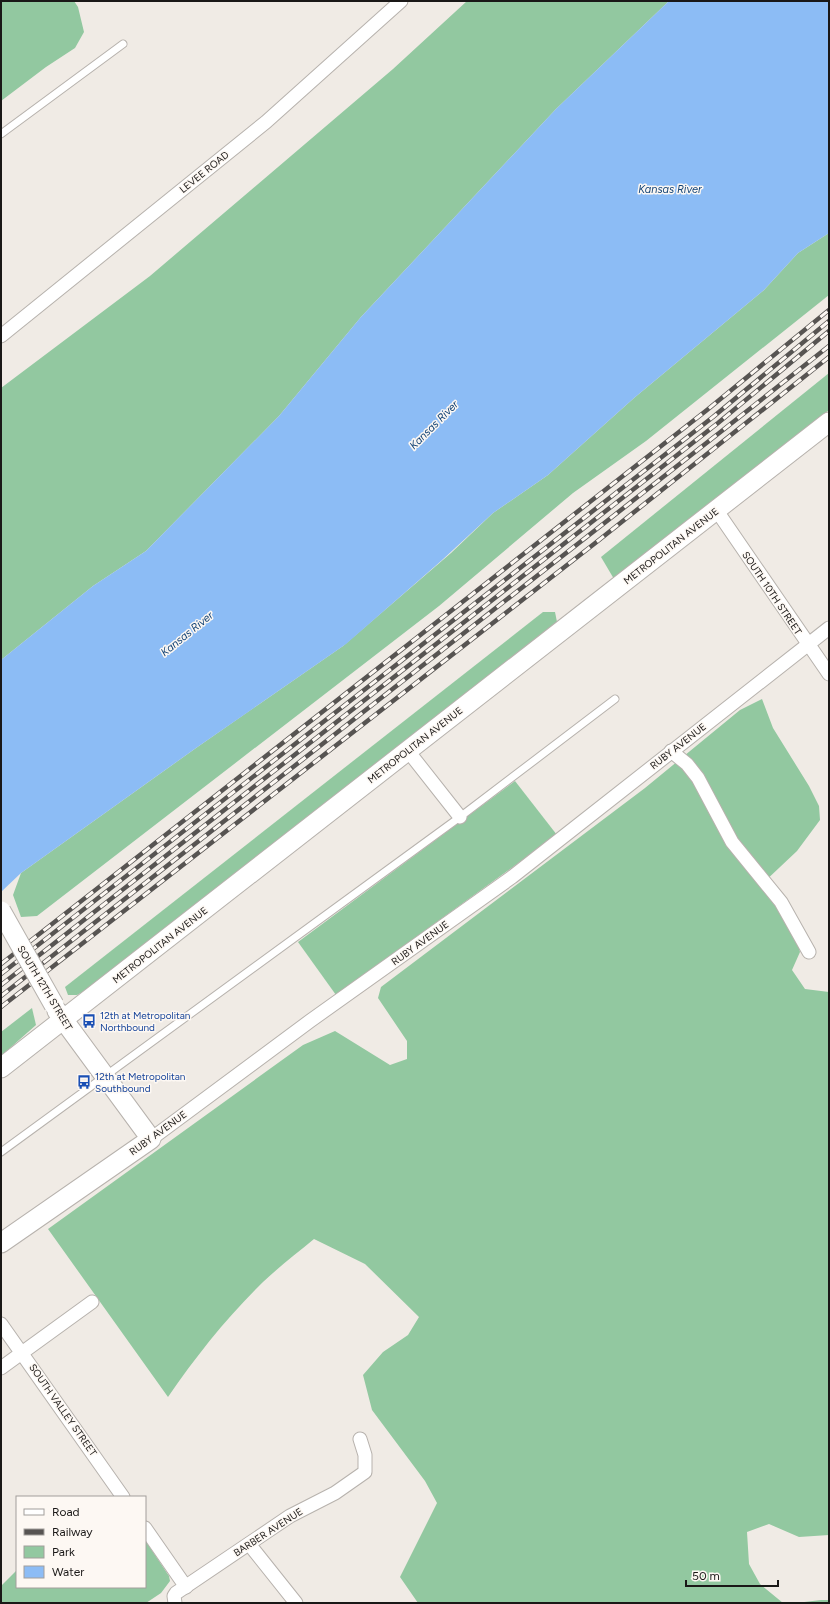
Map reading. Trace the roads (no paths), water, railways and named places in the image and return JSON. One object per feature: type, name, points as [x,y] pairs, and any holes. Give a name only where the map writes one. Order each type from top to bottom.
[{"type":"main road","name":"METROPOLITAN AVENUE","points":[[1,1068],[58,1013],[408,752],[829,422]]},
{"type":"main road","name":"SOUTH 12TH STREET","points":[[1,911],[58,1013],[150,1139]]},
{"type":"main road","name":"RUBY AVENUE","points":[[1,1243],[150,1139]]},
{"type":"street","name":"LEVEE ROAD","points":[[1,336],[266,122],[402,1]]},
{"type":"street","name":"SOUTH 10TH STREET","points":[[717,510],[829,674]]},
{"type":"street","name":"RUBY AVENUE","points":[[150,1139],[310,1021],[512,876],[829,628]]},
{"type":"street","points":[[671,751],[687,764],[698,778],[732,842],[780,902],[809,952]]},
{"type":"street","points":[[408,752],[460,817]]},
{"type":"street","points":[[1,1368],[92,1302]]},
{"type":"street","name":"SOUTH VALLEY STREET","points":[[1,1324],[23,1352],[122,1496]]},
{"type":"street","name":"BARBER AVENUE","points":[[186,1586],[290,1516],[335,1493],[365,1472],[365,1454],[360,1439]]},
{"type":"street","points":[[146,1529],[186,1586],[174,1596],[175,1603]]},
{"type":"street","points":[[249,1544],[296,1603]]},
{"type":"lane","points":[[1,134],[123,44]]},
{"type":"lane","points":[[1,1152],[460,817],[615,699]]},
{"type":"water","name":"Kansas River","points":[[669,1],[829,1],[829,233],[798,253],[764,290],[634,398],[548,475],[493,513],[441,561],[346,644],[196,748],[21,873],[1,892],[1,660],[93,586],[146,551],[279,416],[361,317],[556,109]]},
{"type":"railway","points":[[1,964],[707,410],[829,310]]},
{"type":"railway","points":[[1,974],[713,417],[829,321]]},
{"type":"railway","points":[[1,985],[718,423],[829,331]]},
{"type":"railway","points":[[1,996],[829,346]]},
{"type":"railway","points":[[1,1007],[594,544],[829,357]]},
{"type":"place","name":"12th at Metropolitan Northbound","points":[[89,1021]]},
{"type":"place","name":"12th at Metropolitan Southbound","points":[[84,1082]]}]
